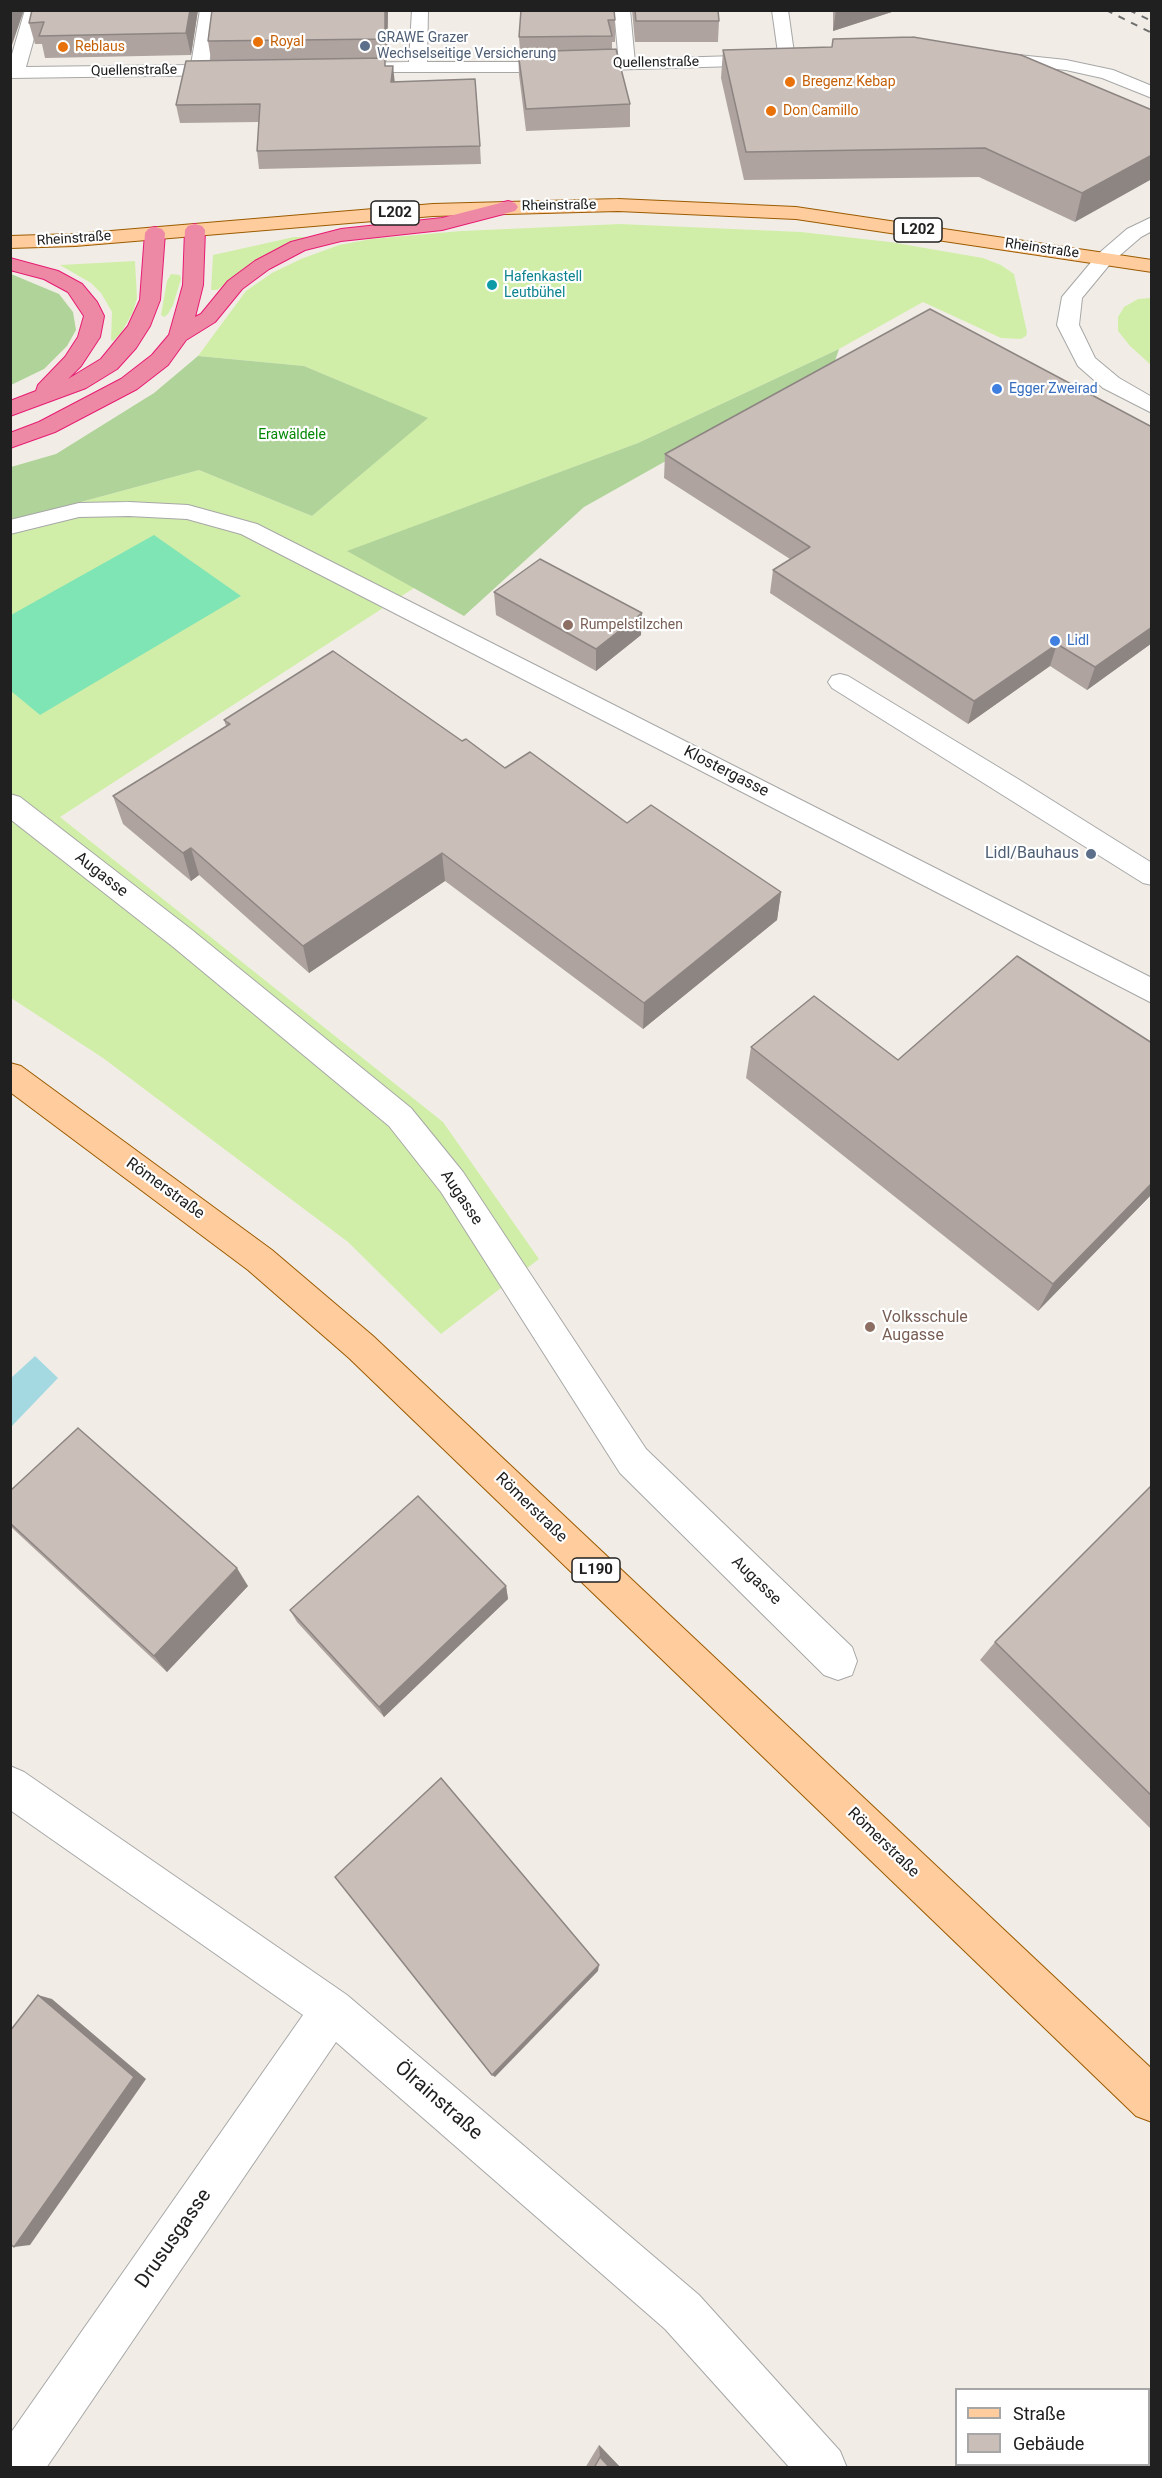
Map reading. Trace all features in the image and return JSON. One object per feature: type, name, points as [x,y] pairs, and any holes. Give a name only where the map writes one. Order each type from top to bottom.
[{"type":"highway","points":[[10,441],[47,428],[92,406],[129,384],[160,360],[179,336],[208,318],[235,285],[262,266],[298,246],[341,235],[442,224],[508,207]]},
{"type":"highway","points":[[179,336],[193,285],[195,230]]},
{"type":"highway","points":[[10,409],[78,383],[109,364],[134,335],[150,300],[154,233]]},
{"type":"highway","points":[[10,264],[51,275],[75,288],[87,302],[94,316],[89,337],[73,361],[40,398]]},
{"type":"main road","name":"Rheinstraße","points":[[10,242],[195,230],[433,210],[618,205],[730,208],[796,213],[1105,258]]},
{"type":"main road","name":"L202","points":[[1105,258],[1152,266]]},
{"type":"main road","name":"Römerstraße","points":[[10,1075],[260,1260],[361,1347],[1152,2100]]},
{"type":"street","points":[[13,73],[34,10]]},
{"type":"street","points":[[199,70],[209,10]]},
{"type":"street","points":[[418,66],[420,10]]},
{"type":"street","points":[[969,57],[1066,65],[1107,74],[1152,93]]},
{"type":"street","name":"Quellenstraße","points":[[325,68],[541,67],[793,60]]},
{"type":"street","name":"Quellenstraße","points":[[13,73],[245,69]]},
{"type":"street","points":[[1152,223],[1134,233],[1105,258],[1072,297],[1068,326],[1086,361],[1111,383],[1152,406]]},
{"type":"street","name":"Klostergasse","points":[[10,527],[78,510],[129,509],[188,512],[249,529],[298,556],[821,820],[1152,992]]},
{"type":"street","name":"Augasse","points":[[10,804],[182,938],[400,1117],[452,1182],[633,1461],[838,1661]]},
{"type":"street","name":"Ölrainstraße","points":[[10,1786],[332,2010],[682,2312],[823,2468]]},
{"type":"street","name":"Drususgasse","points":[[16,2468],[332,2010]]},
{"type":"lane","points":[[622,10],[627,63]]},
{"type":"lane","points":[[780,10],[793,60]]},
{"type":"lane","points":[[840,682],[1152,876]]},
{"type":"green space","points":[[620,224],[801,232],[890,242],[983,258],[1001,265],[1014,274],[1026,336],[1021,339],[1001,338],[923,302],[839,349],[638,443],[348,551],[414,588],[60,817],[443,1122],[539,1259],[441,1334],[348,1242],[103,1058],[11,998],[10,525],[77,503],[199,470],[312,516],[427,418],[304,366],[198,356],[246,291],[272,273],[301,259],[339,245],[371,239],[461,231]]},
{"type":"green space","points":[[294,237],[307,237],[256,261],[217,290],[211,290],[213,255]]},
{"type":"green space","points":[[135,261],[137,298],[133,312],[121,333],[113,341],[111,340],[112,312],[101,293],[91,283],[60,265]]},
{"type":"green space","points":[[11,274],[59,294],[73,312],[76,330],[67,346],[44,369],[11,385]]},
{"type":"green space","points":[[171,274],[180,275],[181,279],[173,305],[164,317],[161,315],[167,281]]},
{"type":"green space","points":[[1152,298],[1151,365],[1130,346],[1118,331],[1118,317],[1124,307],[1138,299]]},
{"type":"green space","points":[[839,349],[833,367],[584,507],[464,616],[347,551],[638,443]]},
{"type":"green space","name":"Erawäldele","points":[[198,356],[304,366],[428,418],[312,516],[199,470],[77,503],[11,525],[11,467],[56,454],[154,393]]},
{"type":"green space","points":[[154,535],[241,596],[40,715],[11,691],[11,615]]},
{"type":"water","points":[[35,1356],[58,1378],[11,1427],[11,1378]]},
{"type":"building","points":[[32,10],[190,10],[186,33],[39,36],[44,22],[29,23]]},
{"type":"building","points":[[212,10],[385,10],[385,39],[208,41]]},
{"type":"building","points":[[521,10],[614,10],[615,20],[608,20],[612,36],[519,37]]},
{"type":"building","points":[[635,10],[718,10],[719,21],[636,21]]},
{"type":"building","points":[[913,37],[1021,55],[1152,110],[1152,155],[1082,193],[985,148],[746,152],[723,50],[832,47],[833,39]]},
{"type":"building","points":[[616,49],[630,104],[526,109],[518,52]]},
{"type":"building","points":[[385,58],[385,66],[393,66],[391,82],[475,79],[480,146],[257,151],[260,104],[176,105],[186,61]]},
{"type":"building","points":[[930,309],[1152,427],[1152,627],[1095,667],[1057,644],[974,701],[773,570],[810,547],[665,454]]},
{"type":"building","points":[[540,559],[642,613],[596,649],[494,592]]},
{"type":"building","points":[[333,651],[462,741],[466,739],[505,768],[530,752],[627,823],[651,805],[781,892],[644,1003],[442,853],[303,946],[191,848],[183,853],[113,796],[230,724],[224,720]]},
{"type":"building","points":[[1017,956],[1152,1043],[1152,1183],[1053,1284],[751,1047],[814,996],[898,1060]]},
{"type":"building","points":[[78,1428],[237,1568],[154,1656],[10,1523],[10,1491]]},
{"type":"building","points":[[1152,1485],[1152,1796],[995,1642]]},
{"type":"building","points":[[418,1496],[506,1586],[379,1707],[290,1610]]},
{"type":"building","points":[[441,1778],[599,1965],[492,2075],[335,1877]]},
{"type":"building","points":[[38,1995],[134,2077],[14,2247],[10,2244],[10,2031]]},
{"type":"building","points":[[600,2457],[610,2468],[594,2468]]},
{"type":"railway","points":[[1106,10],[1152,33]]},
{"type":"railway","points":[[1129,10],[1152,21]]},
{"type":"place","name":"Royal","points":[[258,42]]},
{"type":"place","name":"GRAWE Grazer Wechselseitige Versicherung","points":[[365,46]]},
{"type":"place","name":"Reblaus","points":[[63,47]]},
{"type":"place","name":"Bregenz Kebap","points":[[790,82]]},
{"type":"place","name":"Don Camillo","points":[[771,111]]},
{"type":"place","name":"Hafenkastell Leutbühel","points":[[492,285]]},
{"type":"place","name":"Egger Zweirad","points":[[997,389]]},
{"type":"place","name":"Rumpelstilzchen","points":[[568,625]]},
{"type":"place","name":"Lidl","points":[[1055,641]]},
{"type":"place","name":"Lidl/Bauhaus","points":[[1091,854]]},
{"type":"place","name":"Volksschule Augasse","points":[[870,1327]]}]
